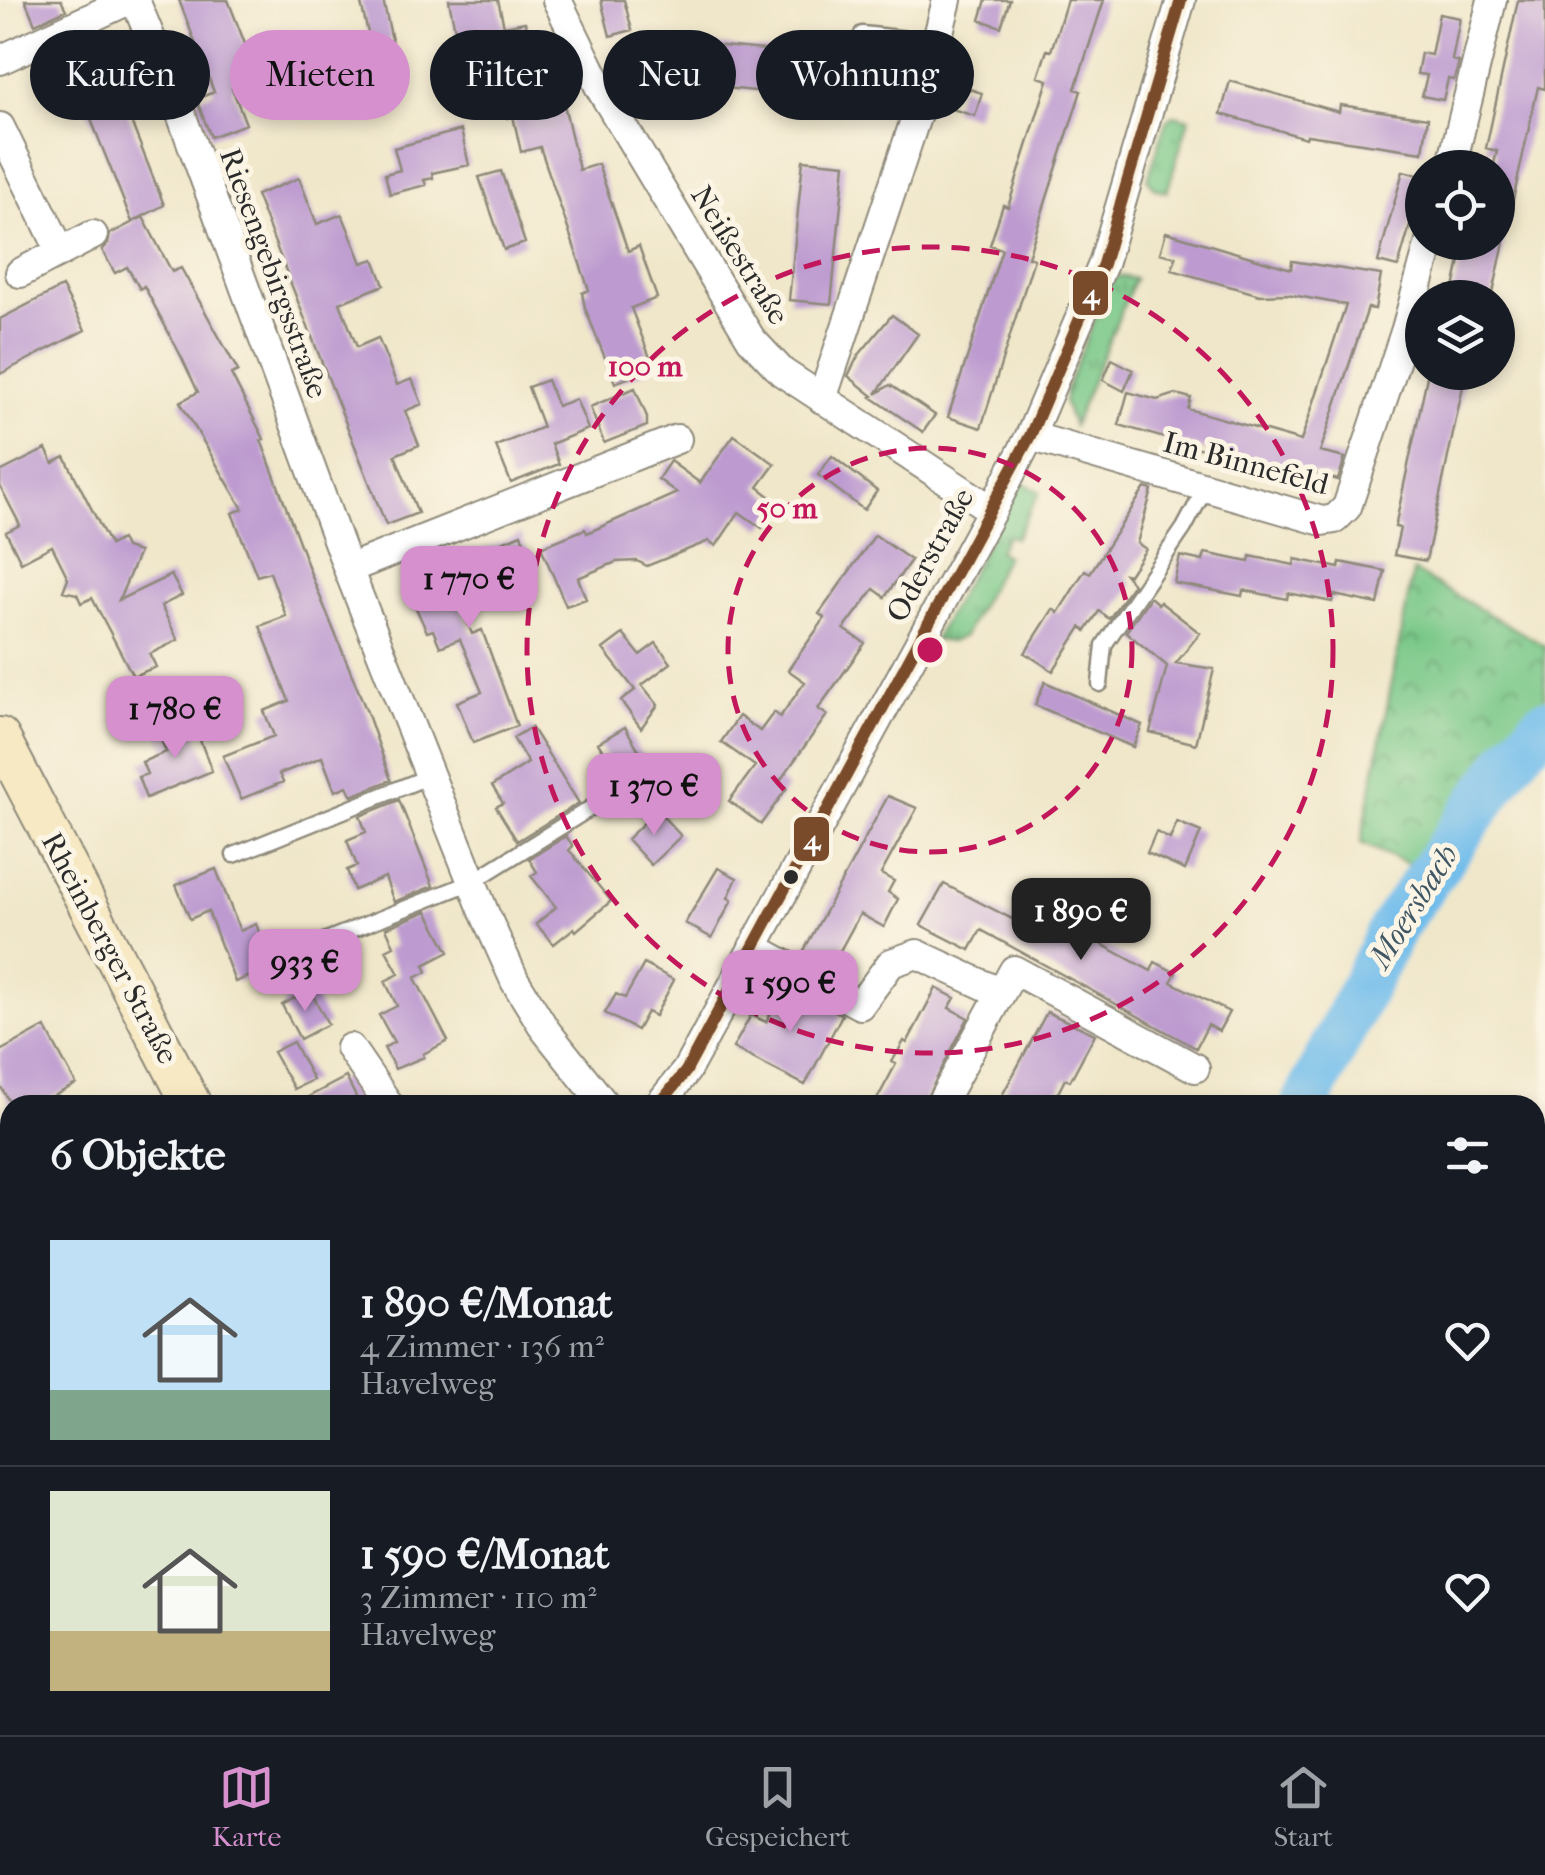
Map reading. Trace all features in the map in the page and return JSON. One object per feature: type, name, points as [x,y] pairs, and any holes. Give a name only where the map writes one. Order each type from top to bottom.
[{"type":"main road","name":"Rheinberger Straße","points":[[0,737],[187,1095]]},
{"type":"street","name":"Riesengebirgsstraße","points":[[0,60],[132,0],[172,87],[348,569],[514,981],[546,1030],[597,1095]]},
{"type":"street","name":"Neißestraße","points":[[557,0],[600,88],[751,339],[782,372],[992,510]]},
{"type":"street","points":[[940,30],[948,0]]},
{"type":"street","name":"Oderstraße","points":[[667,1095],[686,1072],[1030,436],[1103,264],[1181,0]]},
{"type":"street","points":[[1455,150],[1492,0]]},
{"type":"street","points":[[822,399],[915,120]]},
{"type":"street","points":[[0,127],[61,252]]},
{"type":"street","points":[[20,273],[93,235]]},
{"type":"street","name":"Im Binnefeld","points":[[1030,436],[1322,521],[1335,519],[1348,507],[1425,260]]},
{"type":"street","points":[[348,569],[677,439]]},
{"type":"street","points":[[753,947],[860,1005],[891,963],[918,954],[1001,993]]},
{"type":"street","points":[[945,1095],[1014,970],[1195,1068]]},
{"type":"street","points":[[350,1048],[382,1095]]},
{"type":"lane","points":[[1100,684],[1104,645],[1184,528],[1206,487]]},
{"type":"lane","points":[[234,855],[430,776]]},
{"type":"lane","points":[[272,962],[472,882],[623,788]]},
{"type":"green space","points":[[1174,115],[1189,119],[1167,192],[1154,188],[1148,179],[1166,121]]},
{"type":"green space","points":[[1119,276],[1135,279],[1073,426],[1064,402],[1066,389],[1110,282]]},
{"type":"green space","points":[[1020,481],[1040,492],[1015,538],[1007,535],[998,551],[1006,556],[964,636],[951,642],[934,640]]},
{"type":"green space","points":[[1413,571],[1545,646],[1545,739],[1429,874],[1361,843]]},
{"type":"building","points":[[25,0],[61,0],[66,10],[35,24]]},
{"type":"building","points":[[179,0],[228,0],[240,30],[230,30],[230,120],[244,120],[246,124],[211,137],[204,120],[210,120],[210,94],[214,92],[210,81],[210,30],[190,30]]},
{"type":"building","points":[[360,0],[383,0],[390,30],[367,30]]},
{"type":"building","points":[[449,0],[498,0],[504,26],[525,22],[527,30],[455,30]]},
{"type":"building","points":[[601,0],[624,0],[632,30],[608,30]]},
{"type":"building","points":[[986,0],[1010,0],[1001,27],[980,20]]},
{"type":"building","points":[[1067,0],[1104,0],[1075,89],[1081,91],[1028,257],[1034,259],[981,428],[948,417],[1002,249],[990,245],[1003,205],[1008,207],[1048,80],[1038,77],[1047,50],[1051,51]]},
{"type":"building","points":[[1518,0],[1545,0],[1545,89],[1538,87],[1515,191],[1515,150],[1486,148]]},
{"type":"building","points":[[1439,14],[1460,18],[1452,60],[1459,62],[1454,80],[1448,79],[1443,100],[1422,96],[1427,75],[1417,74],[1421,53],[1431,55]]},
{"type":"building","points":[[736,47],[756,49],[756,91],[736,89]]},
{"type":"building","points":[[1230,81],[1339,112],[1340,105],[1428,118],[1423,150],[1409,150],[1307,135],[1306,138],[1221,114]]},
{"type":"building","points":[[974,90],[982,93],[974,116]]},
{"type":"building","points":[[91,120],[130,120],[164,205],[132,222]]},
{"type":"building","points":[[514,120],[568,120],[579,170],[598,164],[628,251],[639,246],[657,298],[631,308],[654,368],[615,383],[585,308],[582,293],[589,290],[540,147],[521,152]]},
{"type":"building","points":[[461,130],[469,165],[432,173],[433,178],[424,180],[426,185],[390,194],[385,174],[400,170],[394,148]]},
{"type":"building","points":[[803,160],[845,164],[831,304],[789,300]]},
{"type":"building","points":[[501,171],[525,243],[504,250],[479,177]]},
{"type":"building","points":[[1405,172],[1405,242],[1398,267],[1378,262]]},
{"type":"building","points":[[299,178],[317,224],[342,214],[362,263],[374,259],[384,285],[340,303],[357,347],[378,338],[397,385],[412,379],[422,404],[405,411],[419,445],[395,455],[418,513],[386,525],[256,195]]},
{"type":"building","points":[[143,217],[172,272],[181,268],[238,371],[231,374],[264,439],[261,440],[311,574],[367,712],[391,780],[352,796],[347,786],[335,791],[322,757],[279,774],[283,782],[241,799],[223,756],[274,736],[264,711],[289,701],[260,626],[286,616],[270,572],[257,576],[232,513],[243,509],[180,402],[198,392],[181,356],[144,286],[140,289],[127,267],[115,273],[102,250],[110,234]]},
{"type":"building","points":[[1166,232],[1291,269],[1292,261],[1381,275],[1375,309],[1368,308],[1320,452],[1345,458],[1338,480],[1291,467],[1289,474],[1119,425],[1128,392],[1157,400],[1176,394],[1191,398],[1188,409],[1301,441],[1346,305],[1287,294],[1260,295],[1172,270],[1176,257],[1160,253]]},
{"type":"building","points":[[1460,260],[1500,260],[1496,280],[1456,280]]},
{"type":"building","points":[[62,287],[85,330],[0,374],[0,319]]},
{"type":"building","points":[[892,315],[918,334],[876,394],[890,385],[935,415],[923,432],[871,397],[848,376],[858,356]]},
{"type":"building","points":[[1112,359],[1133,370],[1124,391],[1103,380]]},
{"type":"building","points":[[547,380],[557,406],[576,399],[588,429],[551,444],[559,464],[511,483],[496,446],[543,427],[528,387]]},
{"type":"building","points":[[635,388],[647,426],[604,443],[590,407]]},
{"type":"building","points":[[1424,390],[1462,390],[1426,561],[1394,555],[1400,528],[1395,527]]},
{"type":"building","points":[[734,435],[775,464],[758,487],[780,504],[762,528],[739,512],[716,546],[709,541],[647,566],[637,561],[616,562],[578,578],[586,599],[566,606],[541,547],[585,529],[587,533],[677,493],[658,479],[670,461],[700,483]]},
{"type":"building","points":[[46,449],[53,463],[65,457],[110,545],[121,539],[125,548],[139,552],[119,600],[171,575],[182,595],[161,606],[178,640],[150,654],[156,667],[133,676],[92,598],[81,603],[77,594],[63,591],[68,578],[52,546],[21,562],[6,532],[20,525],[0,486],[0,472]]},
{"type":"building","points":[[832,456],[877,491],[864,510],[818,475]]},
{"type":"building","points":[[1145,488],[1152,490],[1137,543],[1146,549],[1129,575],[1125,574],[1133,584],[1109,619],[1099,611],[1086,631],[1081,627],[1053,671],[1025,653],[1053,609],[1058,613],[1085,570],[1090,573]]},
{"type":"building","points":[[521,534],[529,555],[454,590],[472,634],[482,630],[517,726],[473,743],[457,702],[482,692],[460,639],[440,647],[433,630],[427,632],[404,582]]},
{"type":"building","points":[[875,535],[911,560],[885,597],[874,589],[844,629],[865,643],[818,709],[827,715],[779,782],[787,788],[761,824],[729,801],[755,766],[721,742],[739,716],[760,731],[774,712],[780,717],[805,682],[788,670],[825,618],[819,614]]},
{"type":"building","points":[[1205,553],[1249,562],[1250,556],[1294,565],[1295,559],[1339,568],[1340,562],[1385,571],[1378,604],[1334,595],[1332,602],[1288,593],[1287,599],[1243,590],[1242,596],[1174,583],[1180,556],[1203,561]]},
{"type":"building","points":[[1150,597],[1200,633],[1176,663],[1214,669],[1196,744],[1150,732],[1167,666],[1126,632]]},
{"type":"building","points":[[623,634],[640,655],[656,643],[671,663],[642,685],[658,705],[641,728],[621,701],[635,690],[603,649]]},
{"type":"building","points":[[1045,682],[1142,725],[1133,747],[1035,705]]},
{"type":"building","points":[[193,722],[212,771],[146,798],[138,777],[147,774],[142,762],[166,752],[159,735]]},
{"type":"building","points":[[531,727],[579,803],[517,841],[496,807],[503,803],[492,786],[528,763],[513,738]]},
{"type":"building","points":[[625,727],[646,762],[619,778],[598,743]]},
{"type":"building","points":[[888,796],[917,808],[881,874],[894,881],[888,892],[898,899],[884,927],[860,914],[830,969],[802,954]]},
{"type":"building","points":[[399,800],[433,886],[394,902],[385,877],[354,890],[347,870],[357,866],[347,840],[366,832],[360,816]]},
{"type":"building","points":[[657,810],[681,836],[651,865],[627,839]]},
{"type":"building","points":[[1177,822],[1201,832],[1185,870],[1147,853],[1156,832],[1170,839]]},
{"type":"building","points":[[566,836],[573,846],[569,850],[611,901],[554,944],[536,924],[556,907],[531,876],[537,872],[529,859]]},
{"type":"building","points":[[718,868],[737,878],[728,898],[732,900],[712,938],[685,923]]},
{"type":"building","points":[[216,869],[240,931],[256,924],[267,952],[256,961],[260,972],[235,982],[208,911],[190,919],[176,885]]},
{"type":"building","points":[[944,884],[1026,926],[1036,907],[1085,932],[1088,925],[1108,936],[1103,945],[1151,971],[1155,962],[1176,973],[1171,982],[1229,1012],[1219,1031],[1208,1025],[1196,1048],[981,930],[970,950],[921,925]]},
{"type":"building","points":[[427,911],[449,952],[424,965],[427,972],[415,978],[448,1041],[395,1069],[384,1048],[394,1042],[379,1015],[397,1006],[385,981],[399,974],[386,950],[394,946],[386,928]]},
{"type":"building","points":[[644,964],[674,980],[655,1016],[647,1012],[637,1030],[605,1013],[616,994],[625,998]]},
{"type":"building","points":[[786,985],[842,1015],[805,1085],[733,1048],[751,1015],[766,1022]]},
{"type":"building","points":[[936,988],[955,998],[949,1008],[968,1018],[928,1095],[879,1095],[896,1064],[892,1062],[904,1041],[907,1043]]},
{"type":"building","points":[[310,990],[328,1024],[300,1039],[282,1005]]},
{"type":"building","points":[[1047,1012],[1095,1034],[1070,1081],[1065,1079],[1057,1095],[1002,1095]]},
{"type":"building","points":[[45,1027],[76,1084],[55,1095],[6,1095],[0,1085],[0,1051]]},
{"type":"building","points":[[293,1042],[313,1080],[294,1089],[273,1052]]},
{"type":"building","points":[[346,1077],[355,1095],[312,1095]]},
{"type":"waterway","name":"Moersbach","points":[[1310,1095],[1394,925],[1511,760],[1545,723]]},
{"type":"transit line","name":"4","points":[[667,1095],[686,1071],[1030,436],[1103,264],[1181,0]]}]
